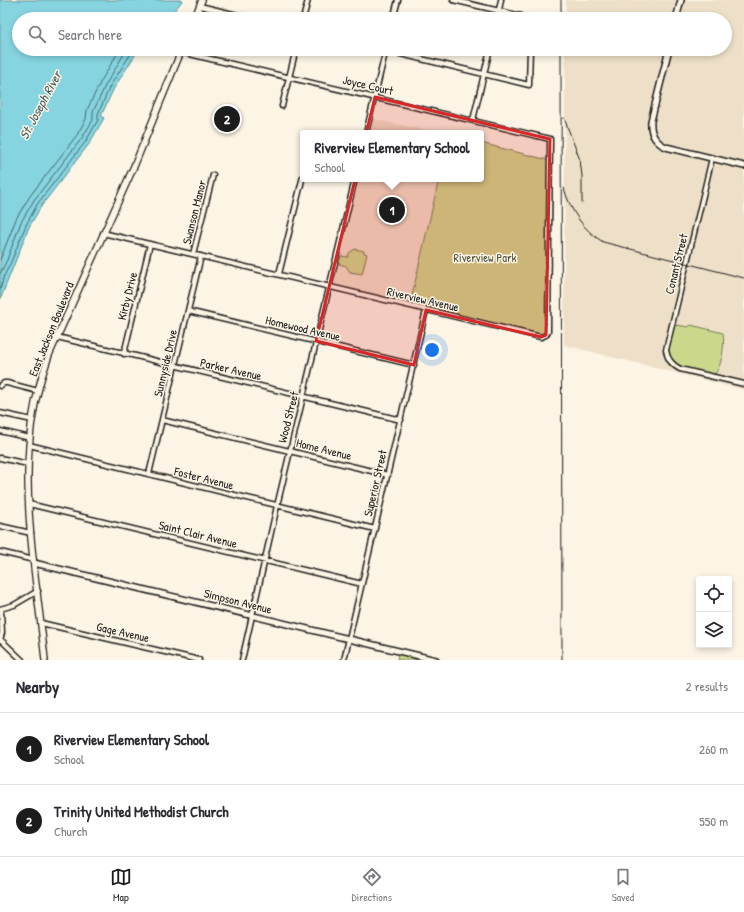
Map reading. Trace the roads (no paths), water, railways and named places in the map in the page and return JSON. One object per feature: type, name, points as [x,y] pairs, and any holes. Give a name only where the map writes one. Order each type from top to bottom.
[{"type":"main road","name":"East Jackson Boulevard","points":[[45,660],[29,504],[29,445],[38,391],[44,370],[57,337],[138,156],[179,56]]},
{"type":"street","points":[[305,12],[308,0]]},
{"type":"street","points":[[395,12],[398,0]]},
{"type":"street","points":[[453,0],[503,12]]},
{"type":"street","points":[[499,11],[502,0]]},
{"type":"street","points":[[677,12],[680,0]]},
{"type":"street","points":[[201,3],[231,12]]},
{"type":"street","name":"Joyce Court","points":[[205,56],[550,139]]},
{"type":"street","points":[[282,106],[294,56]]},
{"type":"street","points":[[367,130],[384,56]]},
{"type":"street","points":[[410,56],[529,85],[530,56]]},
{"type":"street","points":[[473,120],[488,56]]},
{"type":"street","points":[[667,56],[650,126],[657,141],[666,147],[744,166]]},
{"type":"street","name":"Riverview Avenue","points":[[103,233],[541,337],[546,335],[548,331],[550,139]]},
{"type":"street","name":"Conant Street","points":[[712,158],[666,350],[669,360],[680,369],[744,384]]},
{"type":"street","name":"Swanson Manor","points":[[193,254],[213,175]]},
{"type":"street","points":[[280,274],[302,182]]},
{"type":"street","name":"Wood Street","points":[[242,660],[264,560],[354,182]]},
{"type":"street","name":"Kirby Drive","points":[[124,354],[150,244]]},
{"type":"street","name":"Sunnyside Drive","points":[[149,474],[201,256]]},
{"type":"street","name":"Superior Street","points":[[344,660],[426,310]]},
{"type":"street","name":"Homewood Avenue","points":[[188,311],[414,365]]},
{"type":"street","name":"Parker Avenue","points":[[57,337],[401,420]]},
{"type":"street","points":[[0,386],[7,383],[38,391]]},
{"type":"street","points":[[0,413],[32,420]]},
{"type":"street","name":"Home Avenue","points":[[162,420],[388,475]]},
{"type":"street","points":[[0,431],[30,438]]},
{"type":"street","name":"Foster Avenue","points":[[29,445],[375,529]]},
{"type":"street","points":[[0,458],[28,464]]},
{"type":"street","name":"Saint Clair Avenue","points":[[29,504],[362,584]]},
{"type":"street","points":[[0,526],[31,533]]},
{"type":"street","points":[[0,552],[34,561]]},
{"type":"street","name":"Simpson Avenue","points":[[34,561],[436,660]]},
{"type":"street","points":[[22,660],[0,640],[2,633],[0,609],[14,605],[38,591]]},
{"type":"street","name":"Gage Avenue","points":[[41,622],[199,660]]},
{"type":"water","name":"St. Joseph River","points":[[0,0],[183,0],[173,12],[12,12],[12,56],[135,56],[114,88],[101,116],[104,118],[89,144],[42,205],[29,227],[0,300]]},
{"type":"railway","points":[[561,0],[561,12]]},
{"type":"railway","points":[[561,56],[562,660]]},
{"type":"railway","points":[[564,118],[580,160],[582,176],[582,203]]},
{"type":"railway","points":[[564,188],[578,219],[589,232],[603,242],[744,278]]},
{"type":"place","name":"Trinity United Methodist Church","points":[[227,119]]},
{"type":"place","name":"Riverview Elementary School","points":[[392,210]]},
{"type":"park label","name":"Riverview Park","points":[[485,257]]}]
